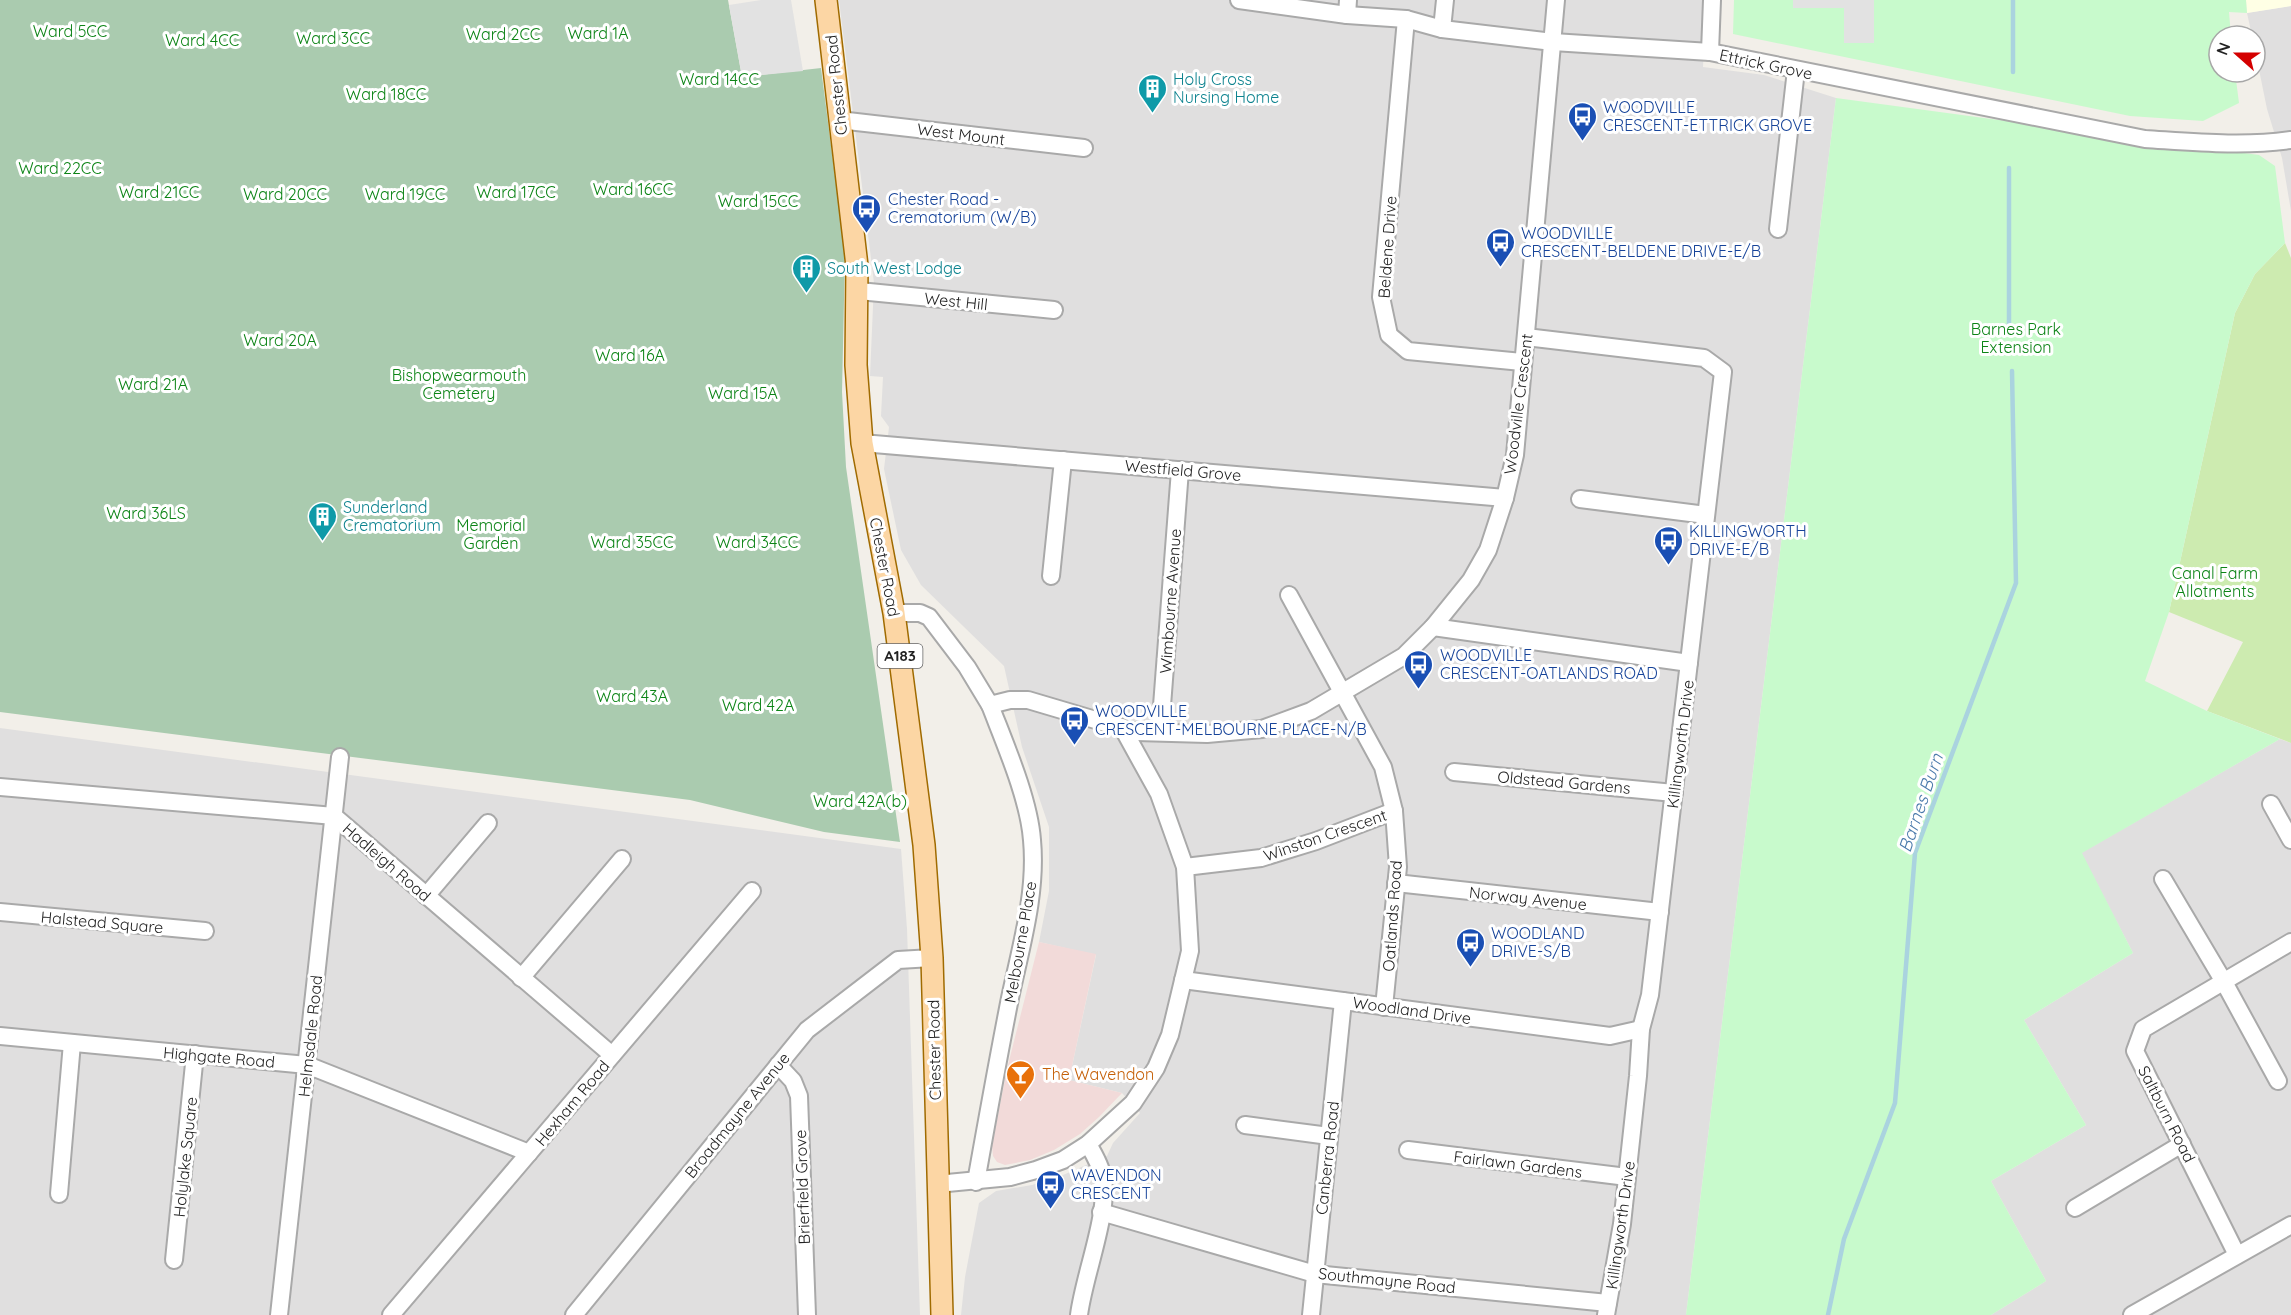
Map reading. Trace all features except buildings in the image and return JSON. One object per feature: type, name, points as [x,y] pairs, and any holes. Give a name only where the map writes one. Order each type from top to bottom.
[{"type":"main road","name":"Chester Road","points":[[826,0],[859,291],[856,365],[862,443],[894,613],[924,845],[932,958],[942,1315]]},
{"type":"street","name":"Ettrick Grove","points":[[1242,0],[1347,8],[1406,19],[1442,29],[1553,42],[1710,52],[2145,138],[2208,143],[2291,140]]},
{"type":"street","points":[[1442,29],[1445,0]]},
{"type":"street","name":"Woodville Crescent","points":[[990,705],[1010,699],[1028,700],[1136,732],[1207,734],[1262,729],[1311,711],[1404,656],[1433,627],[1472,580],[1488,550],[1505,498],[1515,455],[1556,0]]},
{"type":"street","points":[[1710,52],[1712,0]]},
{"type":"street","name":"Beldene Drive","points":[[1406,19],[1381,297],[1389,335],[1407,351],[1522,362]]},
{"type":"street","points":[[1778,229],[1796,70]]},
{"type":"street","name":"West Mount","points":[[839,120],[1083,148]]},
{"type":"street","name":"West Hill","points":[[859,291],[1054,310]]},
{"type":"street","name":"Killingworth Drive","points":[[1526,337],[1704,358],[1723,372],[1650,995],[1641,1029],[1622,1224],[1607,1309]]},
{"type":"street","name":"Westfield Grove","points":[[862,443],[1505,498]]},
{"type":"street","points":[[1051,576],[1063,459]]},
{"type":"street","name":"Wimbourne Avenue","points":[[1160,732],[1180,470]]},
{"type":"street","points":[[1580,499],[1707,515]]},
{"type":"street","name":"Oatlands Road","points":[[1289,595],[1383,767],[1394,811],[1398,867],[1384,1007]]},
{"type":"street","points":[[894,613],[921,613],[929,617],[967,667],[990,705]]},
{"type":"street","points":[[1433,627],[1689,663]]},
{"type":"street","name":"Melbourne Place","points":[[976,1182],[1030,900],[1033,867],[1032,838],[1027,812],[1010,755],[990,705]]},
{"type":"street","points":[[937,1184],[976,1182],[1036,1170],[1063,1160],[1088,1144],[1133,1103],[1156,1068],[1170,1035],[1190,951],[1185,867],[1159,794],[1122,727]]},
{"type":"street","name":"Helmsdale Road","points":[[279,1315],[340,757]]},
{"type":"street","name":"Oldstead Gardens","points":[[1454,772],[1674,793]]},
{"type":"street","name":"Hadleigh Road","points":[[0,788],[334,816],[612,1056]]},
{"type":"street","points":[[2271,804],[2291,840]]},
{"type":"street","name":"Winston Crescent","points":[[1185,867],[1261,858],[1316,841],[1394,811]]},
{"type":"street","points":[[426,896],[488,823]]},
{"type":"street","points":[[521,978],[622,859]]},
{"type":"street","points":[[2163,879],[2224,982],[2278,1081]]},
{"type":"street","name":"Norway Avenue","points":[[1396,883],[1660,912]]},
{"type":"street","name":"Hexham Road","points":[[391,1315],[752,891]]},
{"type":"street","name":"Halstead Square","points":[[0,912],[204,931]]},
{"type":"street","name":"Saltburn Road","points":[[2238,1255],[2135,1051],[2143,1029],[2291,942]]},
{"type":"street","name":"Broadmayne Avenue","points":[[574,1315],[807,1030],[898,960],[932,958]]},
{"type":"street","name":"Woodland Drive","points":[[1183,980],[1610,1036],[1641,1029]]},
{"type":"street","name":"Canberra Road","points":[[1311,1315],[1343,1001]]},
{"type":"street","name":"Highgate Road","points":[[0,1036],[307,1065],[529,1153]]},
{"type":"street","points":[[59,1194],[72,1043]]},
{"type":"street","name":"Holylake Square","points":[[174,1260],[195,1054]]},
{"type":"street","name":"Brierfield Grove","points":[[778,1065],[793,1081],[799,1096],[807,1315]]},
{"type":"street","points":[[1245,1125],[1329,1136]]},
{"type":"street","points":[[1079,1315],[1104,1193],[1103,1175],[1088,1144]]},
{"type":"street","points":[[2075,1208],[2182,1144]]},
{"type":"street","name":"Fairlawn Gardens","points":[[1408,1150],[1627,1177]]},
{"type":"street","name":"Southmayne Road","points":[[1101,1212],[1315,1274],[1607,1309]]},
{"type":"street","points":[[2132,1315],[2291,1225]]},
{"type":"shaded area","points":[[761,0],[791,0],[803,71],[742,77],[729,5]]},
{"type":"shaded area","points":[[839,0],[1706,0],[1703,67],[1764,75],[1836,98],[1686,1315],[961,1315],[965,1277],[979,1203],[996,1191],[1032,1185],[1063,1175],[1107,1156],[1113,1143],[1140,1113],[1122,1093],[1069,1080],[1096,955],[1039,942],[1049,891],[1049,827],[1022,747],[1004,666],[921,585],[901,550],[884,469],[889,427],[881,416],[883,377],[870,376],[874,283]]},
{"type":"shaded area","points":[[1793,0],[1874,0],[1874,43],[1844,43],[1844,8],[1793,8]]},
{"type":"shaded area","points":[[2246,0],[2291,0],[2291,6],[2247,13]]},
{"type":"shaded area","points":[[2291,6],[2291,211],[2282,158],[2262,84],[2267,84],[2267,24],[2249,24],[2247,13]]},
{"type":"shaded area","points":[[0,728],[901,849],[907,929],[920,1315],[0,1315]]},
{"type":"shaded area","points":[[2280,739],[2291,743],[2291,1315],[1991,1315],[2046,1281],[1991,1181],[2086,1125],[2024,1020],[2133,953],[2081,853]]},
{"type":"shaded area","points":[[1039,942],[1096,954],[1069,1080],[1122,1093],[1080,1134],[1054,1150],[1030,1160],[1005,1165],[997,1162],[993,1156],[992,1146],[1007,1069]]},
{"type":"green space","name":"Bishopwearmouth Cemetery","points":[[0,0],[728,0],[742,77],[821,68],[845,254],[842,392],[846,467],[900,842],[824,832],[690,800],[0,712]]},
{"type":"green space","points":[[1734,0],[2246,0],[2247,13],[2229,12],[2230,24],[2207,24],[2207,84],[2237,84],[2239,103],[2203,121],[2130,116],[1733,34]]},
{"type":"green space","name":"Barnes Park Extension","points":[[1836,98],[2259,155],[2275,166],[2285,243],[2255,274],[2235,313],[2169,612],[2145,681],[2207,711],[2280,739],[2082,853],[2133,953],[2024,1020],[2086,1125],[1991,1181],[2046,1281],[1991,1315],[1686,1315]]},
{"type":"green space","name":"Canal Farm Allotments","points":[[2285,243],[2291,258],[2291,743],[2207,711],[2243,642],[2169,612],[2235,313],[2255,274]]},
{"type":"waterway","name":"Barnes Burn","points":[[2013,0],[2013,72]]},
{"type":"waterway","points":[[2009,168],[2009,327]]},
{"type":"waterway","name":"Barnes Burn","points":[[1828,1315],[1844,1239],[1895,1103],[1915,853],[2016,583],[2012,371]]},
{"type":"place","name":"Holy Cross Nursing Home","points":[[1152,114]]},
{"type":"place","name":"WOODVILLE CRESCENT-ETTRICK GROVE","points":[[1582,142]]},
{"type":"place","name":"Chester Road - Crematorium (W/B)","points":[[867,234]]},
{"type":"place","name":"WOODVILLE CRESCENT-BELDENE DRIVE-E/B","points":[[1500,268]]},
{"type":"place","name":"South West Lodge","points":[[806,294]]},
{"type":"place","name":"Sunderland Crematorium","points":[[322,542]]},
{"type":"place","name":"KILLINGWORTH DRIVE-E/B","points":[[1668,566]]},
{"type":"place","name":"WOODVILLE CRESCENT-OATLANDS ROAD","points":[[1419,690]]},
{"type":"place","name":"WOODVILLE CRESCENT-MELBOURNE PLACE-N/B","points":[[1074,746]]},
{"type":"place","name":"WOODLAND DRIVE-S/B","points":[[1470,968]]},
{"type":"place","name":"The Wavendon","points":[[1021,1100]]},
{"type":"place","name":"WAVENDON CRESCENT","points":[[1050,1210]]},
{"type":"park label","name":"Ward 5CC","points":[[70,31]]},
{"type":"park label","name":"Ward 1A","points":[[598,33]]},
{"type":"park label","name":"Ward 2CC","points":[[503,34]]},
{"type":"park label","name":"Ward 3CC","points":[[333,38]]},
{"type":"park label","name":"Ward 4CC","points":[[202,40]]},
{"type":"park label","name":"Ward 14CC","points":[[719,79]]},
{"type":"park label","name":"Ward 18CC","points":[[386,94]]},
{"type":"park label","name":"Ward 22CC","points":[[60,168]]},
{"type":"park label","name":"Ward 16CC","points":[[633,189]]},
{"type":"park label","name":"Ward 21CC","points":[[159,192]]},
{"type":"park label","name":"Ward 17CC","points":[[516,192]]},
{"type":"park label","name":"Ward 20CC","points":[[285,194]]},
{"type":"park label","name":"Ward 19CC","points":[[405,194]]},
{"type":"park label","name":"Ward 15CC","points":[[758,201]]},
{"type":"park label","name":"Ward 20A","points":[[280,340]]},
{"type":"park label","name":"Ward 16A","points":[[630,355]]},
{"type":"park label","name":"Ward 21A","points":[[153,384]]},
{"type":"park label","name":"Ward 15A","points":[[743,393]]},
{"type":"park label","name":"Ward 36LS","points":[[146,513]]},
{"type":"park label","name":"Memorial Garden","points":[[491,534]]},
{"type":"park label","name":"Ward 35CC","points":[[632,542]]},
{"type":"park label","name":"Ward 34CC","points":[[757,542]]},
{"type":"park label","name":"Ward 43A","points":[[632,696]]},
{"type":"park label","name":"Ward 42A","points":[[758,705]]},
{"type":"park label","name":"Ward 42A(b)","points":[[860,801]]}]
